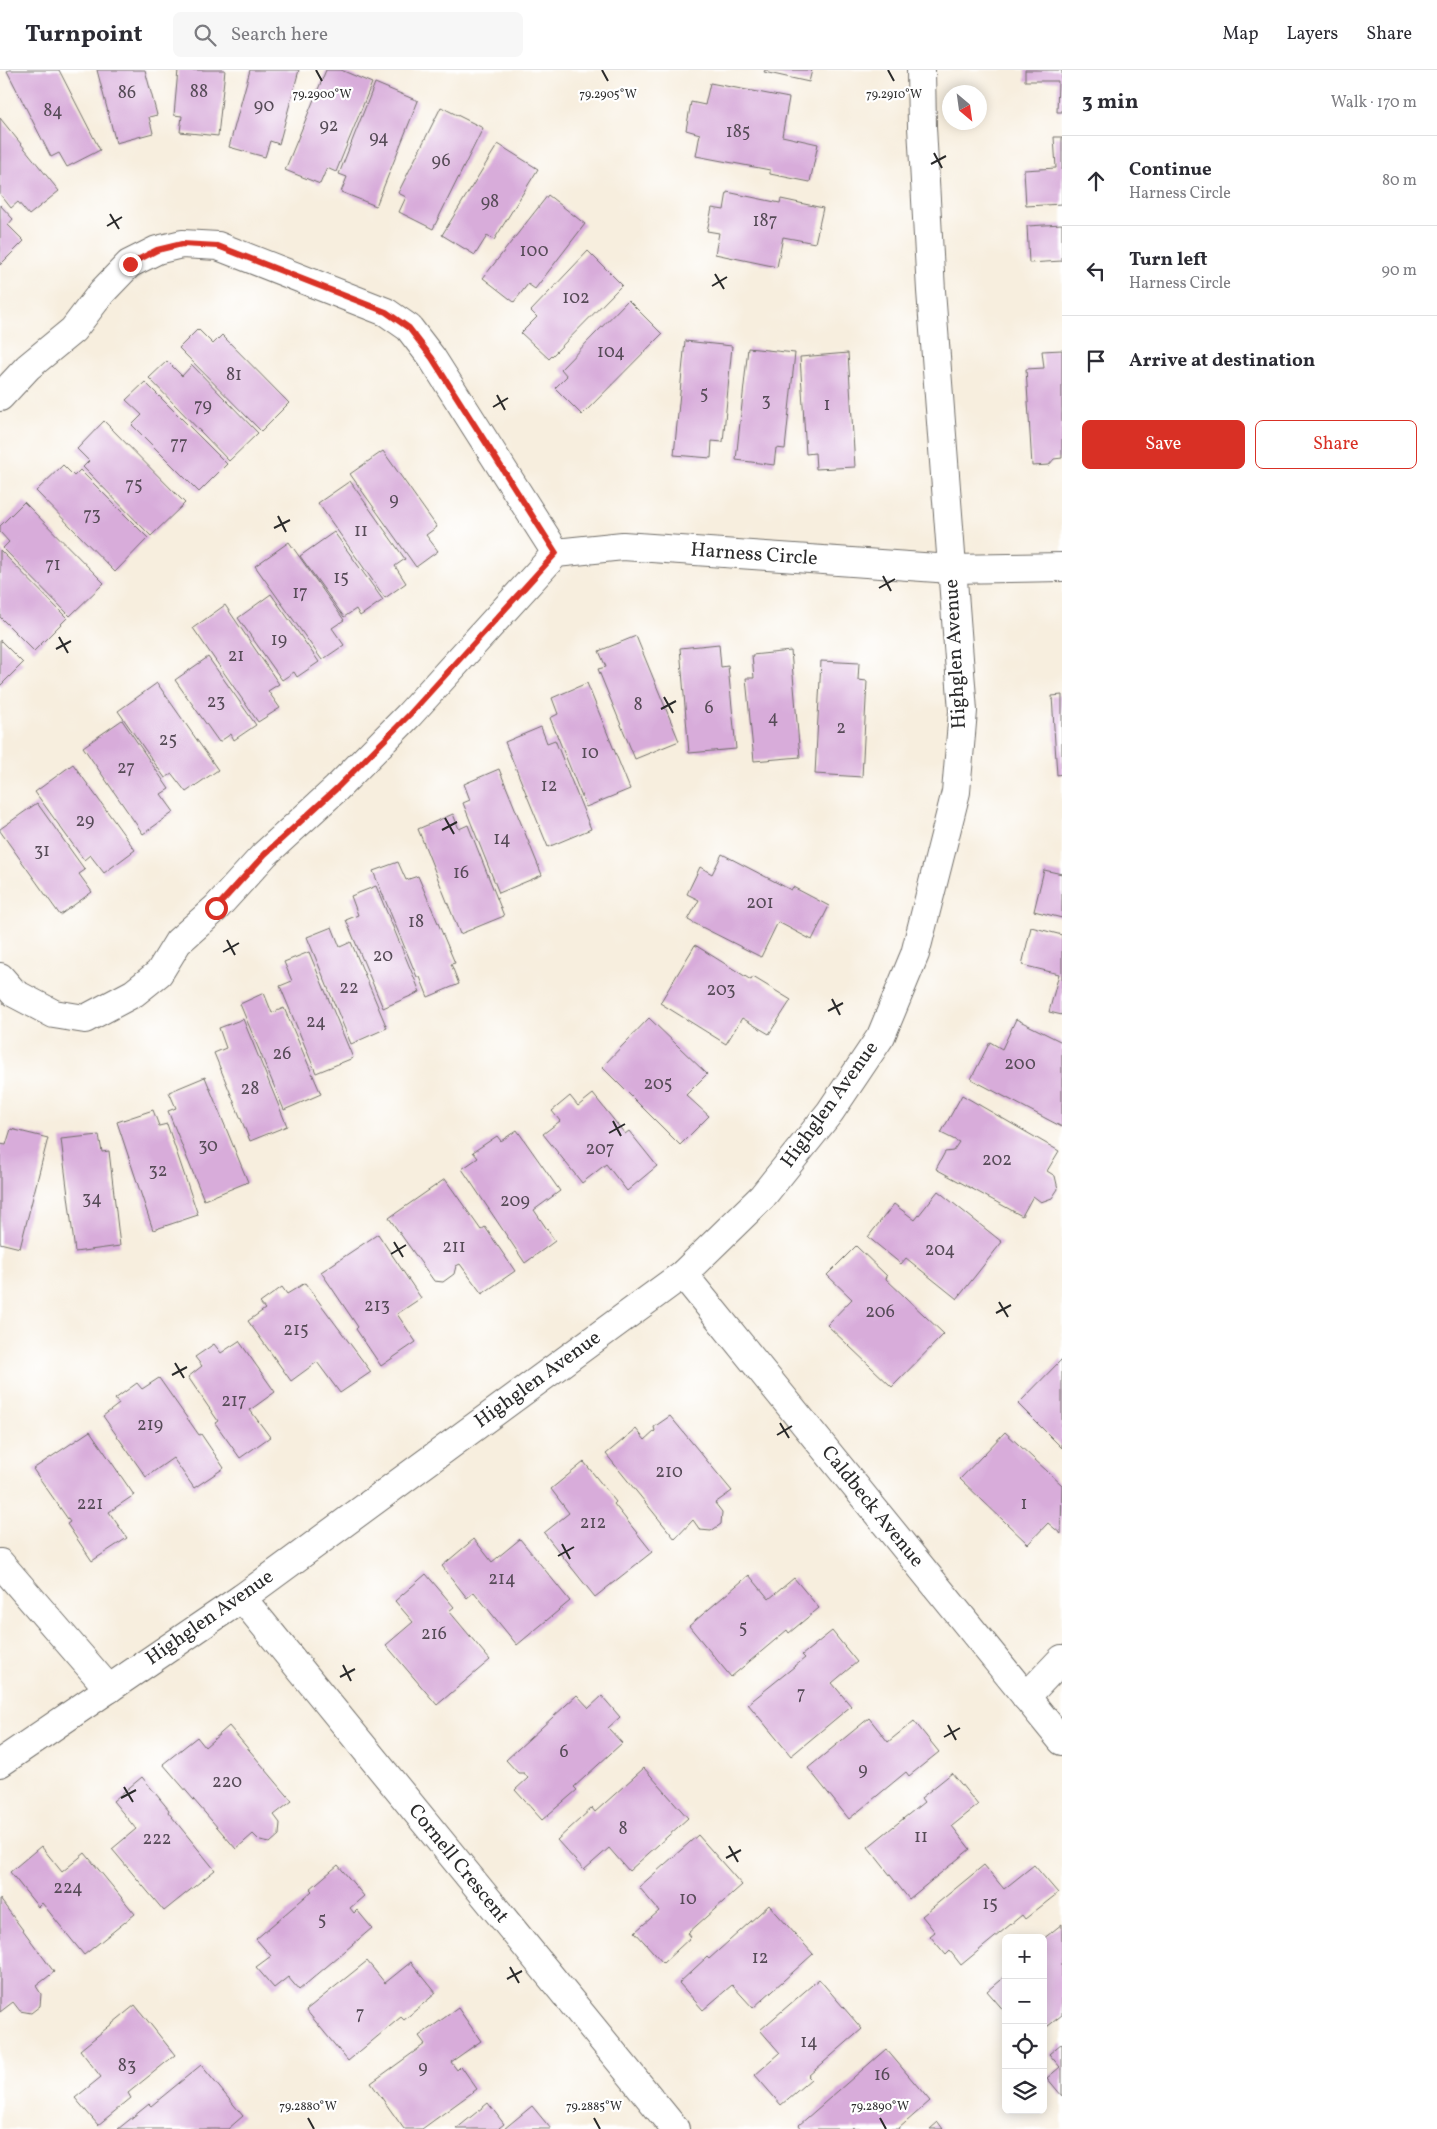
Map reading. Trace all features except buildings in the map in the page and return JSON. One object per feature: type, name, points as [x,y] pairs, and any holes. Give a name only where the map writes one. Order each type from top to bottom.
[{"type":"street","name":"Highglen Avenue","points":[[0,1763],[242,1598],[683,1274],[762,1197],[830,1112],[881,1036],[915,954],[956,792],[963,711],[931,282],[921,70]]},
{"type":"street","points":[[0,396],[28,367],[72,330],[102,292],[130,264],[157,250],[182,244],[218,246],[386,312],[409,328],[432,358],[556,553],[409,715],[336,789],[265,854],[216,908],[178,942],[159,973],[134,993],[85,1020],[54,1014],[14,993],[0,977]]},
{"type":"street","name":"Harness Circle","points":[[556,553],[623,546],[951,569],[1062,567]]},
{"type":"street","name":"Caldbeck Avenue","points":[[683,1274],[1062,1741]]},
{"type":"street","points":[[0,1563],[109,1689]]},
{"type":"street","name":"Cornell Crescent","points":[[242,1598],[675,2129]]},
{"type":"street","points":[[1026,1697],[1062,1659]]},
{"type":"route","points":[[130,264],[157,250],[182,244],[218,246],[386,312],[409,328],[432,358],[556,553],[409,715],[336,789],[265,854],[216,908]]}]
